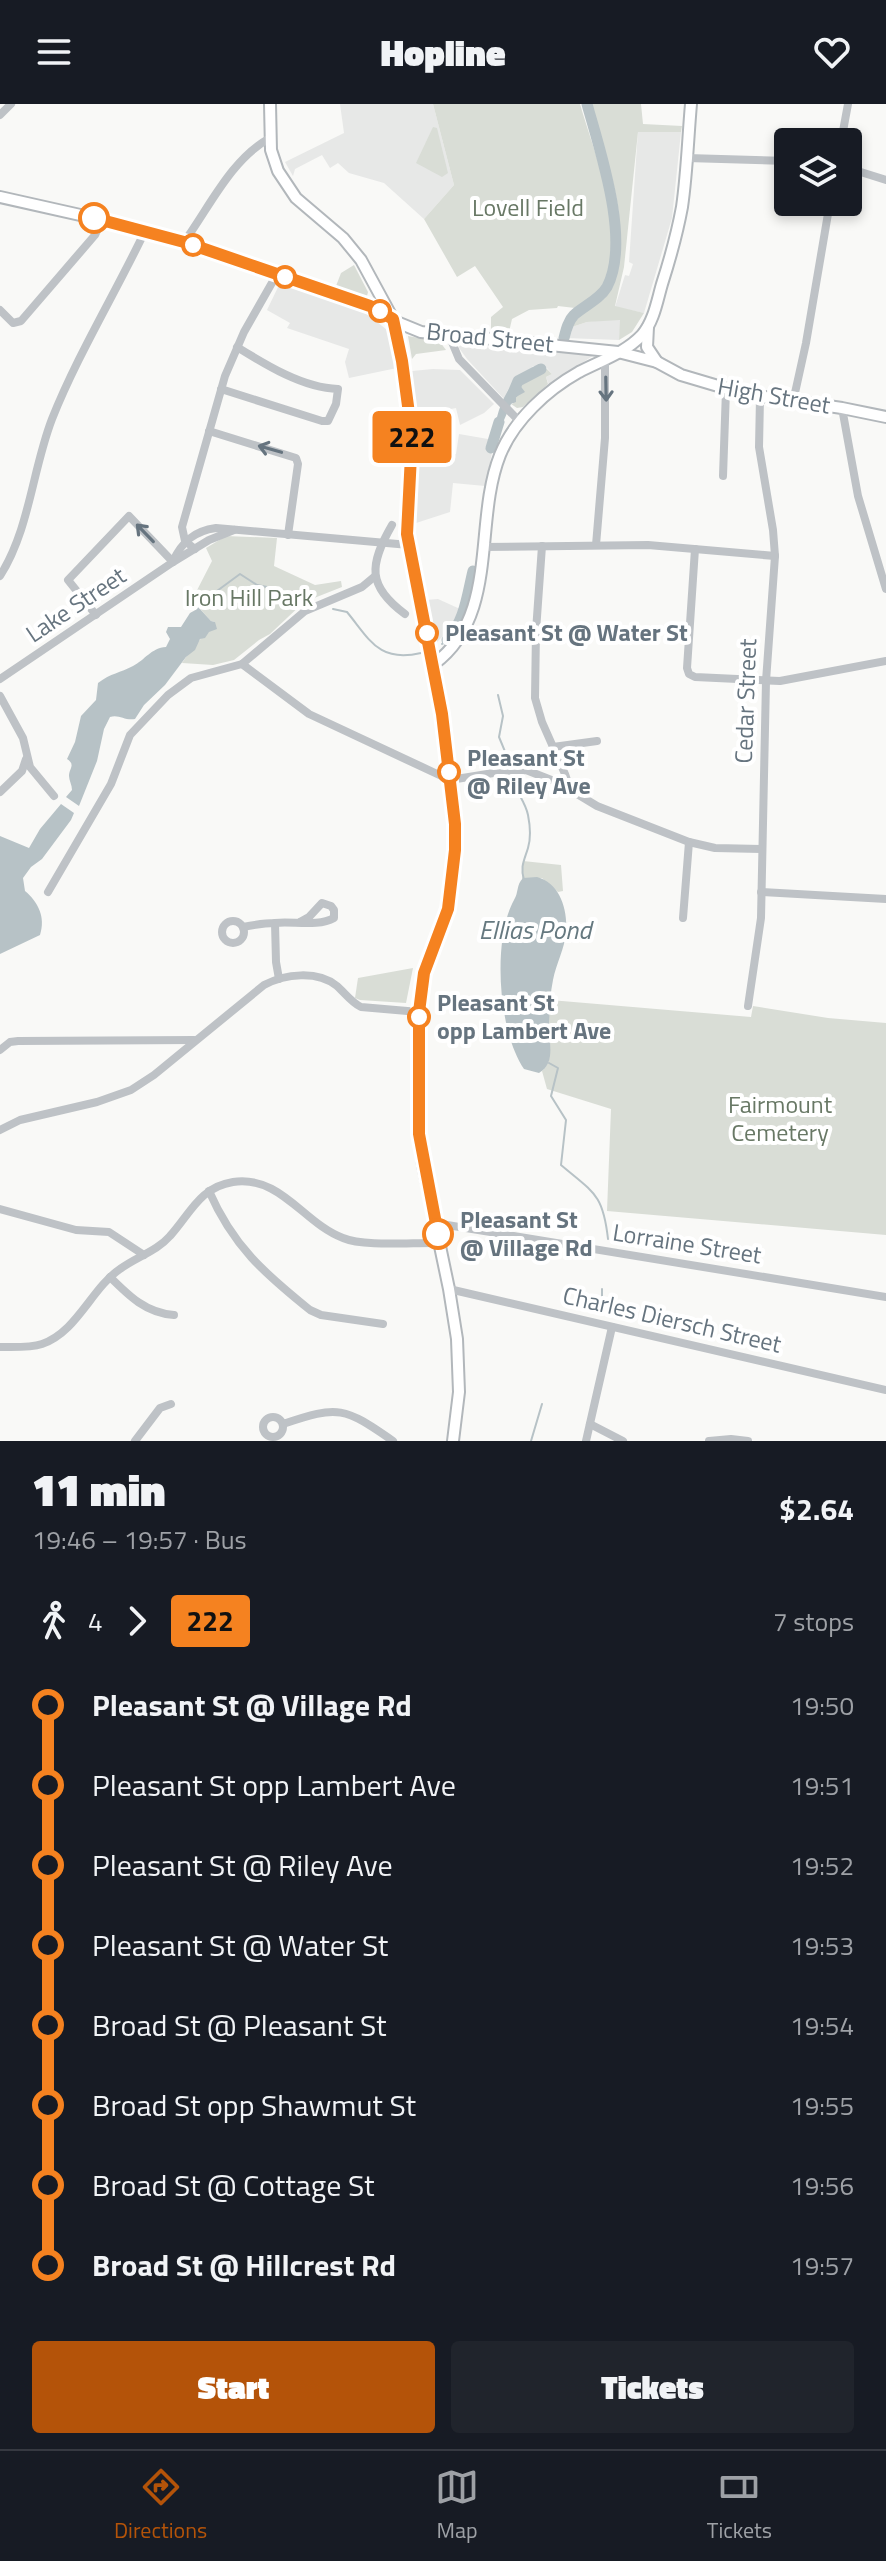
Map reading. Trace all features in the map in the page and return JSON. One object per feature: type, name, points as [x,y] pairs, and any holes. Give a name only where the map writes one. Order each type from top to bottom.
[{"type":"main road","points":[[270,104],[270,138],[275,165],[289,190],[351,247],[365,266],[393,319],[403,365],[412,448],[407,517],[409,545],[434,664],[455,840],[450,897],[424,973],[419,1012],[419,1134],[457,1339],[459,1374],[453,1441]]},
{"type":"main road","points":[[657,362],[647,347],[649,325],[675,241],[682,203],[691,104]]},
{"type":"main road","name":"Broad Street","points":[[0,197],[184,242],[370,306],[421,332],[618,352]]},
{"type":"main road","points":[[434,664],[452,648],[477,599],[489,496],[497,464],[517,419],[568,379],[634,342],[649,325]]},
{"type":"main road","name":"High Street","points":[[618,352],[657,362],[681,375],[726,390],[886,417]]},
{"type":"street","points":[[0,115],[11,104]]},
{"type":"street","points":[[844,128],[848,104]]},
{"type":"street","points":[[184,242],[241,162],[270,138]]},
{"type":"street","points":[[687,158],[774,161]]},
{"type":"street","points":[[862,172],[886,180]]},
{"type":"street","points":[[793,402],[828,216]]},
{"type":"street","points":[[0,310],[13,323],[21,321],[90,241],[102,220]]},
{"type":"street","points":[[0,576],[20,538],[45,439],[58,404],[145,231]]},
{"type":"street","points":[[195,549],[190,538],[182,533],[221,389],[237,347],[277,274]]},
{"type":"street","points":[[449,335],[459,359],[517,419]]},
{"type":"street","points":[[221,389],[328,421],[336,404],[338,389],[320,387],[276,369],[237,347]]},
{"type":"street","points":[[596,545],[606,419],[605,360]]},
{"type":"street","points":[[723,476],[726,390]]},
{"type":"street","name":"Cedar Street","points":[[748,1006],[761,918],[766,681],[775,556],[759,447],[760,398]]},
{"type":"street","points":[[842,408],[858,496],[886,589]]},
{"type":"street","points":[[209,431],[296,458],[298,464],[288,535]]},
{"type":"street","points":[[96,615],[68,580],[129,516],[173,562]]},
{"type":"street","points":[[48,892],[111,784],[126,743],[136,729],[184,682],[242,664],[305,611],[362,587],[374,577],[383,543],[392,525]]},
{"type":"street","points":[[190,538],[210,529],[409,545]]},
{"type":"street","name":"Lake Street","points":[[0,679],[173,562],[219,535],[234,530]]},
{"type":"street","name":"Lake Street","points":[[173,562],[190,538]]},
{"type":"street","points":[[483,547],[648,545],[775,556]]},
{"type":"street","points":[[542,546],[535,698],[570,789]]},
{"type":"street","points":[[695,549],[689,674],[695,677],[766,681],[886,661]]},
{"type":"street","points":[[374,577],[389,600],[405,614]]},
{"type":"street","points":[[242,664],[305,712],[450,780],[520,769],[570,789],[597,806],[689,842],[715,848],[761,849]]},
{"type":"street","points":[[0,696],[23,738],[30,767],[54,796]]},
{"type":"street","points":[[553,747],[597,741]]},
{"type":"street","points":[[0,792],[22,771],[27,758]]},
{"type":"street","points":[[683,918],[689,842]]},
{"type":"street","points":[[761,892],[886,899]]},
{"type":"street","points":[[243,927],[300,922]]},
{"type":"street","points":[[275,923],[279,979]]},
{"type":"street","points":[[0,1130],[20,1120],[97,1102],[131,1090],[154,1075],[264,985],[279,979],[321,978],[333,983],[361,1007],[419,1012]]},
{"type":"street","points":[[0,1050],[10,1042],[18,1041],[195,1040]]},
{"type":"street","points":[[1,1347],[36,1346],[51,1340],[65,1330],[110,1277],[168,1238],[190,1207],[209,1191],[234,1182],[258,1183],[275,1190],[329,1231],[347,1240],[440,1243]]},
{"type":"street","points":[[209,1191],[237,1243],[310,1310],[321,1315],[383,1324]]},
{"type":"street","points":[[0,1209],[76,1230],[109,1232],[144,1255]]},
{"type":"street","name":"Lorraine Street","points":[[435,1223],[886,1297]]},
{"type":"street","points":[[110,1277],[137,1303],[152,1311],[174,1315]]},
{"type":"street","name":"Charles Diersch Street","points":[[449,1289],[886,1390]]},
{"type":"street","points":[[586,1441],[612,1327]]},
{"type":"street","points":[[135,1441],[160,1408],[171,1404]]},
{"type":"street","points":[[283,1424],[320,1412],[339,1411],[359,1419],[393,1441]]},
{"type":"street","points":[[590,1424],[623,1441]]},
{"type":"street","points":[[709,1441],[748,1441]]},
{"type":"shaded area","points":[[340,104],[433,104],[454,185],[424,219],[384,183],[349,173],[338,163],[330,168],[322,155],[295,169],[293,176],[285,162],[344,133]]},
{"type":"shaded area","points":[[638,131],[681,132],[672,218],[644,313],[615,307],[625,275],[629,276],[633,264],[629,262]]},
{"type":"shaded area","points":[[280,283],[366,313],[387,330],[397,368],[349,378],[345,362],[349,349],[287,328],[290,323],[267,310]]},
{"type":"shaded area","points":[[611,319],[621,320],[619,340],[565,338],[569,328]]},
{"type":"shaded area","points":[[464,341],[594,355],[549,385],[546,377],[552,374],[546,367],[533,366],[513,381],[505,400],[459,348]]},
{"type":"shaded area","points":[[460,370],[494,404],[484,413],[460,425],[456,408],[415,416],[412,371]]},
{"type":"shaded area","points":[[459,434],[488,439],[493,448],[485,486],[453,483],[450,512],[413,524],[419,453],[456,454]]},
{"type":"shaded area","points":[[438,599],[460,609],[452,627],[437,642],[426,600]]},
{"type":"green space","name":"Lovell Field","points":[[433,104],[580,104],[601,170],[612,220],[612,266],[603,290],[575,308],[558,306],[529,310],[512,319],[509,332],[491,331],[491,317],[503,307],[475,266],[457,277],[424,219],[454,185]]},
{"type":"green space","points":[[589,104],[641,104],[643,124],[682,126],[681,132],[638,132],[624,267],[615,306],[644,313],[632,332],[619,340],[620,320],[587,322],[569,328],[573,319],[601,296],[604,299],[618,241],[616,194]]},
{"type":"green space","points":[[433,127],[437,128],[448,173],[442,177],[416,163]]},
{"type":"green space","points":[[354,265],[368,292],[367,296],[336,286],[341,273]]},
{"type":"green space","points":[[408,336],[440,342],[446,350],[416,354],[412,359]]},
{"type":"green space","points":[[547,369],[552,374],[546,377],[548,384],[523,407],[517,408],[511,404],[519,383]]},
{"type":"green space","name":"Iron Hill Park","points":[[226,536],[277,538],[274,566],[315,585],[341,581],[342,587],[304,602],[270,634],[234,660],[213,665],[182,663],[215,622],[192,600],[212,561],[206,548]]},
{"type":"green space","points":[[523,861],[561,865],[563,891],[558,892],[542,878],[522,879]]},
{"type":"green space","points":[[413,968],[406,1003],[355,998],[358,978]]},
{"type":"green space","name":"Fairmount Cemetery","points":[[550,1000],[751,1017],[753,1006],[886,1023],[886,1235],[607,1211],[611,1109],[547,1089],[542,1071],[549,1058]]},
{"type":"water","points":[[516,380],[525,392],[511,404],[495,435],[501,406]]},
{"type":"water","points":[[199,608],[215,622],[217,629],[200,639],[195,650],[135,719],[110,717],[79,806],[66,797],[72,790],[69,776],[72,765],[67,759],[81,716],[96,700],[98,683],[166,647],[170,639],[166,632],[168,627],[181,627],[190,613]]},
{"type":"water","points":[[61,804],[74,813],[71,820],[42,859],[23,878],[25,891],[40,910],[40,935],[0,954],[0,836],[29,848]]},
{"type":"water","name":"Ellias Pond","points":[[537,877],[557,891],[564,907],[566,924],[564,944],[551,991],[550,1057],[545,1069],[539,1073],[524,1069],[515,1052],[508,1032],[501,985],[507,917],[519,883],[523,878]]},
{"type":"waterway","points":[[564,338],[572,317],[607,287],[614,268],[615,221],[611,196],[587,104]]},
{"type":"waterway","points":[[513,393],[518,381],[541,369]]},
{"type":"waterway","points":[[491,448],[499,422]]},
{"type":"waterway","points":[[447,640],[462,616],[473,571]]},
{"type":"waterway","points":[[197,610],[202,602],[240,574],[286,598]]},
{"type":"waterway","points":[[333,609],[347,612],[369,640],[385,652],[395,655],[421,653]]},
{"type":"waterway","points":[[442,644],[448,641]]},
{"type":"waterway","points":[[498,695],[503,716],[499,737],[511,766]]},
{"type":"waterway","points":[[512,772],[529,823],[529,844],[522,868],[524,880]]},
{"type":"waterway","points":[[549,1063],[558,1068],[551,1096],[566,1120],[561,1165],[582,1182],[600,1203],[608,1239]]},
{"type":"waterway","points":[[602,1289],[602,1315]]},
{"type":"waterway","points":[[531,1441],[542,1404]]},
{"type":"bus line","name":"222","points":[[94,218],[195,246],[370,306],[393,319],[412,436],[407,534],[434,664],[455,824],[448,909],[424,973],[419,1012],[419,1134],[438,1234]]},
{"type":"place","name":"Pleasant St @ Water St","points":[[427,633]]},
{"type":"place","name":"Pleasant St @ Riley Ave","points":[[449,772]]},
{"type":"place","name":"Pleasant St opp Lambert Ave","points":[[419,1017]]},
{"type":"place","name":"Pleasant St @ Village Rd","points":[[438,1234]]}]
